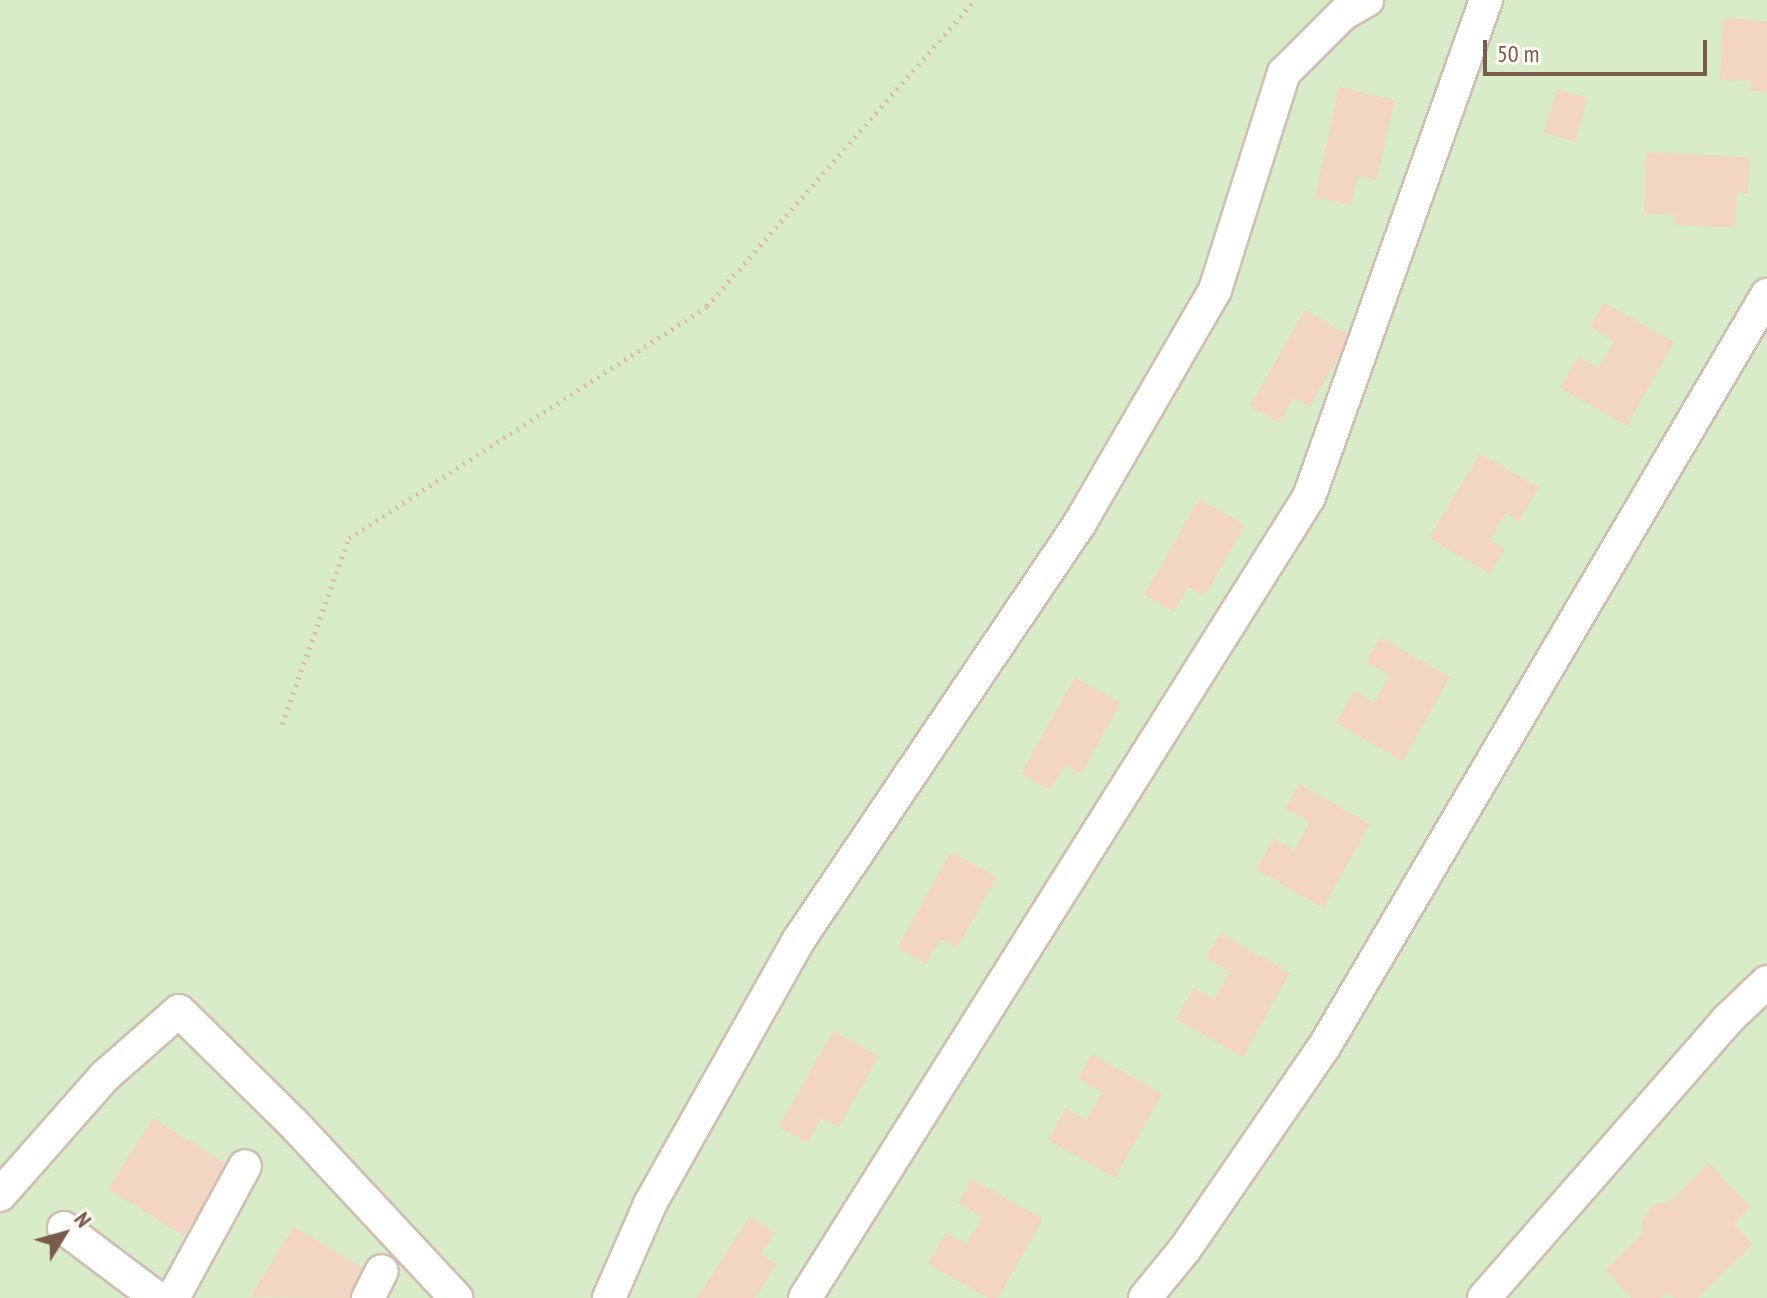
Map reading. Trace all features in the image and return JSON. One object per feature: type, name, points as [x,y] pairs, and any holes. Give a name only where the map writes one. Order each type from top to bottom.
[{"type":"street","points":[[609,1298],[657,1191],[798,941],[1080,523],[1215,290],[1284,73],[1343,14],[1367,0]]},
{"type":"street","points":[[805,1298],[1309,497],[1486,0]]},
{"type":"street","points":[[1145,1298],[1185,1249],[1324,1047],[1767,295]]},
{"type":"street","points":[[1484,1298],[1727,1020],[1767,982]]},
{"type":"street","points":[[0,1195],[105,1076],[179,1011],[292,1122],[456,1298]]},
{"type":"street","points":[[173,1298],[245,1166]]},
{"type":"street","points":[[64,1228],[157,1298]]},
{"type":"path","points":[[282,724],[349,538],[707,306],[975,0]]},
{"type":"green space","points":[[0,0],[1767,0],[1767,1298],[0,1298]]},
{"type":"building","points":[[1723,18],[1767,21],[1767,92],[1750,91],[1751,81],[1720,80]]},
{"type":"building","points":[[1339,87],[1395,100],[1377,180],[1358,176],[1352,205],[1315,197]]},
{"type":"building","points":[[1557,89],[1588,98],[1575,142],[1544,133]]},
{"type":"building","points":[[1646,152],[1750,157],[1748,194],[1737,193],[1735,228],[1674,225],[1675,215],[1644,213]]},
{"type":"building","points":[[1604,303],[1674,342],[1627,426],[1560,388],[1578,357],[1599,368],[1614,341],[1590,327]]},
{"type":"building","points":[[1305,310],[1350,336],[1310,407],[1294,398],[1279,423],[1250,406]]},
{"type":"building","points":[[1480,453],[1539,488],[1519,521],[1506,513],[1490,540],[1505,549],[1490,574],[1429,538]]},
{"type":"building","points":[[1199,499],[1245,525],[1205,596],[1188,587],[1174,612],[1144,595]]},
{"type":"building","points":[[1380,637],[1450,677],[1403,761],[1336,723],[1354,691],[1374,703],[1390,675],[1366,662]]},
{"type":"building","points":[[1075,677],[1121,703],[1081,774],[1065,765],[1050,790],[1021,774]]},
{"type":"building","points":[[1299,784],[1370,824],[1323,908],[1256,869],[1274,838],[1294,850],[1310,822],[1285,809]]},
{"type":"building","points":[[951,852],[997,877],[957,948],[941,939],[926,964],[897,948]]},
{"type":"building","points":[[1220,933],[1290,973],[1243,1057],[1176,1019],[1194,988],[1214,999],[1230,972],[1206,958]]},
{"type":"building","points":[[833,1031],[879,1056],[839,1127],[822,1118],[808,1143],[779,1127]]},
{"type":"building","points":[[1092,1054],[1162,1094],[1115,1178],[1048,1140],[1066,1108],[1086,1120],[1102,1092],[1078,1079]]},
{"type":"building","points":[[153,1118],[228,1165],[184,1236],[108,1189]]},
{"type":"building","points":[[1709,1163],[1751,1207],[1734,1224],[1753,1244],[1698,1298],[1674,1298],[1668,1292],[1661,1298],[1632,1298],[1605,1270],[1642,1233],[1643,1219],[1651,1206],[1670,1201]]},
{"type":"building","points":[[972,1179],[1043,1219],[998,1298],[988,1298],[928,1264],[946,1233],[967,1244],[982,1217],[958,1203]]},
{"type":"building","points":[[750,1216],[775,1233],[761,1254],[777,1264],[755,1298],[697,1298]]},
{"type":"building","points":[[294,1226],[370,1273],[355,1298],[250,1297]]}]
